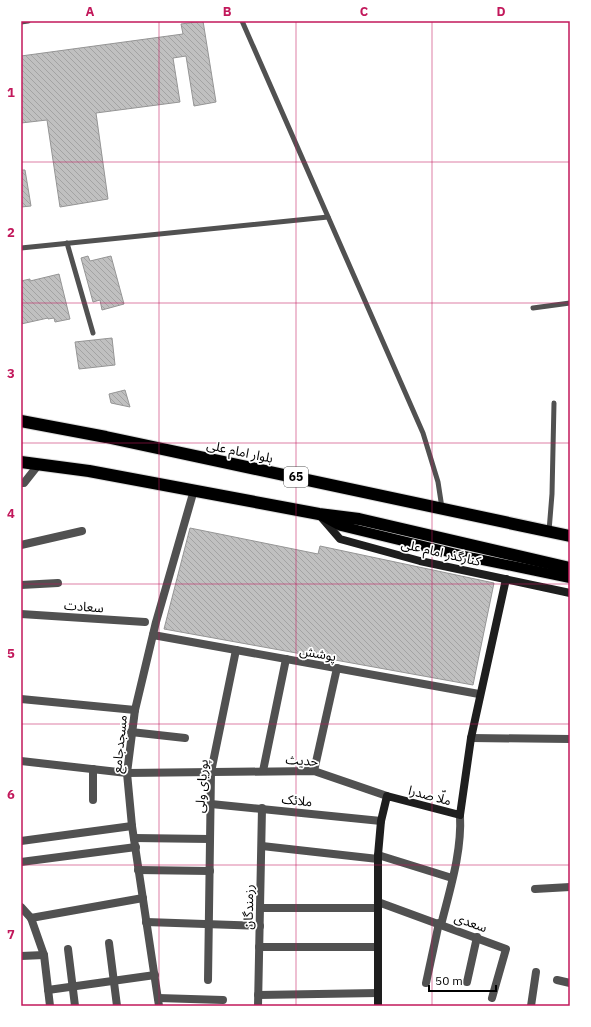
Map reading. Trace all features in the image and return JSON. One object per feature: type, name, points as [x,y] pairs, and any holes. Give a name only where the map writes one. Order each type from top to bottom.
[{"type":"highway","name":"بلوار امام علی","points":[[21,421],[106,436],[570,536]]},
{"type":"highway","points":[[21,462],[89,471],[319,514],[359,519],[570,568]]},
{"type":"main road","points":[[319,514],[341,526],[473,558],[570,578]]},
{"type":"street","points":[[21,483],[24,483],[39,464]]},
{"type":"street","name":"مسجدجامع","points":[[159,1002],[138,870],[126,773],[135,710],[153,635],[194,490]]},
{"type":"street","name":"کنارگذر امام علی","points":[[319,514],[340,539],[420,561],[570,593]]},
{"type":"street","points":[[21,546],[82,531]]},
{"type":"street","name":"ملّا صدرا","points":[[387,796],[460,815],[479,694],[506,579]]},
{"type":"street","points":[[21,585],[58,583]]},
{"type":"street","name":"سعادت","points":[[21,614],[145,622]]},
{"type":"street","name":"پوشش","points":[[153,635],[479,694]]},
{"type":"street","name":"پوریای ولی","points":[[208,980],[211,772],[236,650]]},
{"type":"street","points":[[263,771],[286,659]]},
{"type":"street","points":[[314,771],[337,668]]},
{"type":"street","points":[[21,699],[135,710]]},
{"type":"street","points":[[131,732],[186,738]]},
{"type":"street","points":[[471,738],[570,739]]},
{"type":"street","name":"حدیث","points":[[21,761],[126,773],[314,771],[387,796]]},
{"type":"street","points":[[93,769],[93,800]]},
{"type":"street","points":[[378,1006],[378,857],[381,821],[387,796]]},
{"type":"street","name":"ملائک","points":[[211,804],[381,821]]},
{"type":"street","name":"رزمندگان","points":[[258,1006],[262,808]]},
{"type":"street","points":[[426,983],[452,878],[461,827],[460,815]]},
{"type":"street","points":[[21,841],[132,826]]},
{"type":"street","points":[[134,838],[210,839]]},
{"type":"street","points":[[262,846],[378,857],[452,878]]},
{"type":"street","points":[[21,862],[136,847]]},
{"type":"street","points":[[138,870],[210,871]]},
{"type":"street","points":[[535,889],[570,887]]},
{"type":"street","points":[[31,918],[143,898]]},
{"type":"street","name":"سعدی","points":[[260,908],[378,905],[477,937],[506,949],[492,998]]},
{"type":"street","points":[[21,907],[31,918],[44,955],[50,1006]]},
{"type":"street","points":[[146,922],[260,926]]},
{"type":"street","points":[[467,982],[477,937]]},
{"type":"street","points":[[109,943],[116,1006]]},
{"type":"street","points":[[259,947],[378,947]]},
{"type":"street","points":[[68,949],[75,1006]]},
{"type":"street","points":[[21,956],[44,955]]},
{"type":"street","points":[[531,1006],[536,972]]},
{"type":"street","points":[[48,990],[73,988],[113,980],[155,975]]},
{"type":"street","points":[[557,980],[570,983]]},
{"type":"street","points":[[258,995],[378,992]]},
{"type":"street","points":[[159,1002],[223,1000]]},
{"type":"lane","points":[[21,22],[28,21]]},
{"type":"lane","points":[[249,21],[242,21],[423,433],[438,482],[443,509]]},
{"type":"lane","points":[[21,248],[328,217]]},
{"type":"lane","points":[[67,243],[93,333]]},
{"type":"lane","points":[[533,308],[570,303]]},
{"type":"lane","points":[[549,531],[552,494],[554,403]]},
{"type":"building","points":[[203,21],[216,102],[194,106],[186,56],[173,58],[180,102],[96,113],[108,199],[60,207],[47,120],[21,123],[21,56],[183,34],[181,24]]},
{"type":"building","points":[[21,170],[25,170],[31,206],[21,207]]},
{"type":"building","points":[[88,256],[90,261],[111,256],[124,304],[102,310],[100,300],[93,302],[81,258]]},
{"type":"building","points":[[59,274],[70,319],[55,322],[54,318],[48,318],[21,324],[21,281],[30,279],[30,281]]},
{"type":"building","points":[[112,338],[115,365],[79,369],[75,342]]},
{"type":"building","points":[[125,390],[130,407],[111,403],[109,394]]},
{"type":"building","points":[[190,528],[318,554],[320,546],[494,583],[473,685],[164,629]]}]
